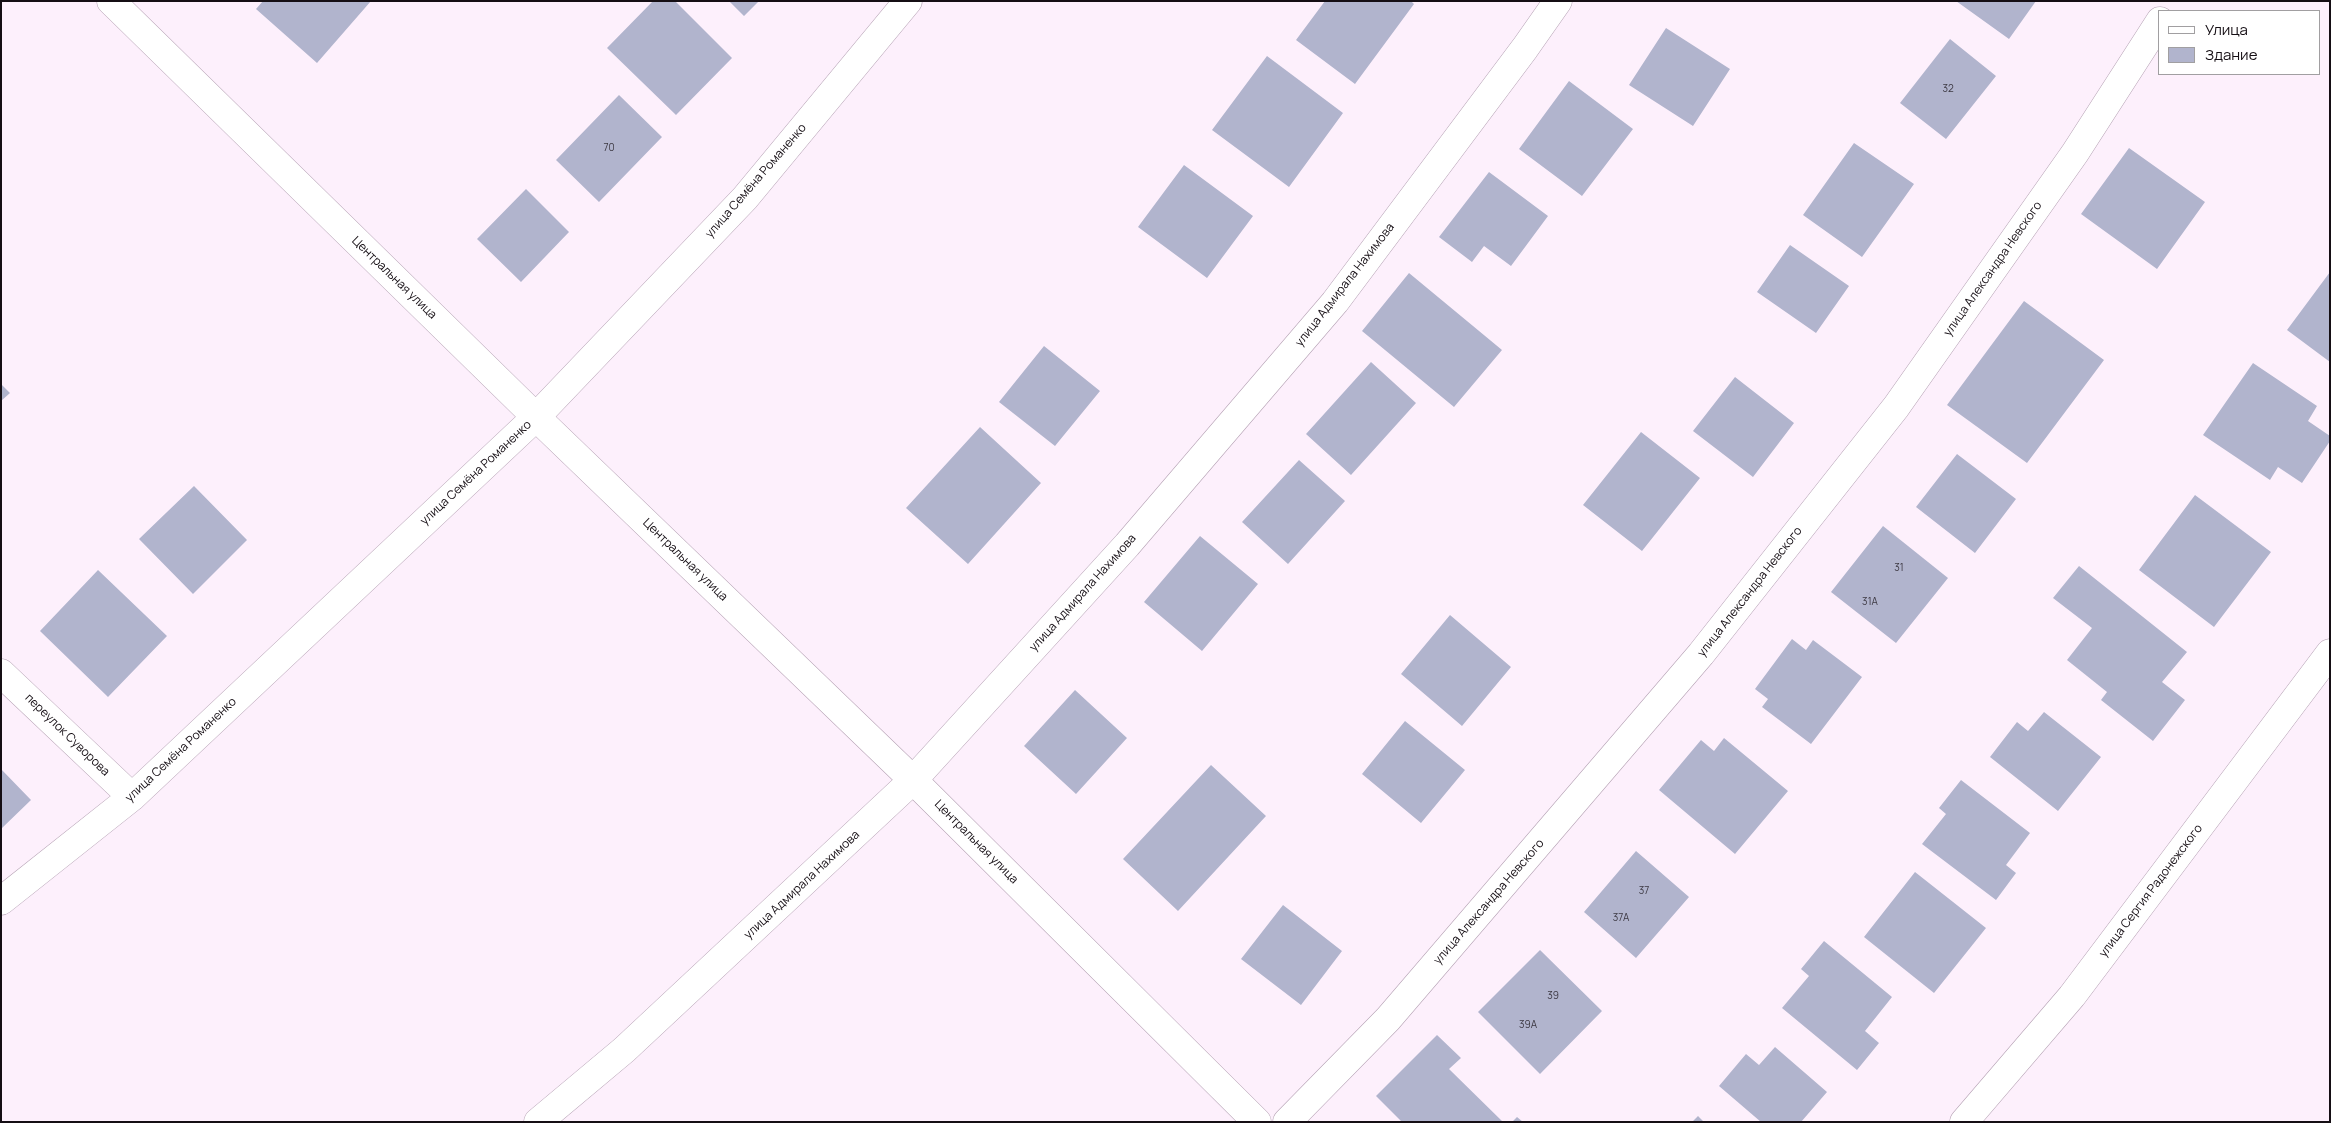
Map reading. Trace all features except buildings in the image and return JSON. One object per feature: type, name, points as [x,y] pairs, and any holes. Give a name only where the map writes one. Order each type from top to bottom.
[{"type":"street","name":"Центральная улица","points":[[111,1],[536,417],[914,780],[1257,1122]]},
{"type":"street","name":"улица Семёна Романенко","points":[[1,901],[132,797],[536,417],[745,198],[908,1]]},
{"type":"street","name":"улица Адмирала Нахимова","points":[[538,1122],[624,1050],[914,780],[1127,545],[1335,302],[1526,48],[1558,1]]},
{"type":"street","name":"улица Александра Невского","points":[[1287,1122],[1388,1019],[1719,631],[1896,407],[2075,153],[2158,24]]},
{"type":"street","name":"улица Сергия Радонежского","points":[[1964,1122],[2072,996],[2330,652]]},
{"type":"street","name":"переулок Суворова","points":[[1,672],[132,797]]}]
